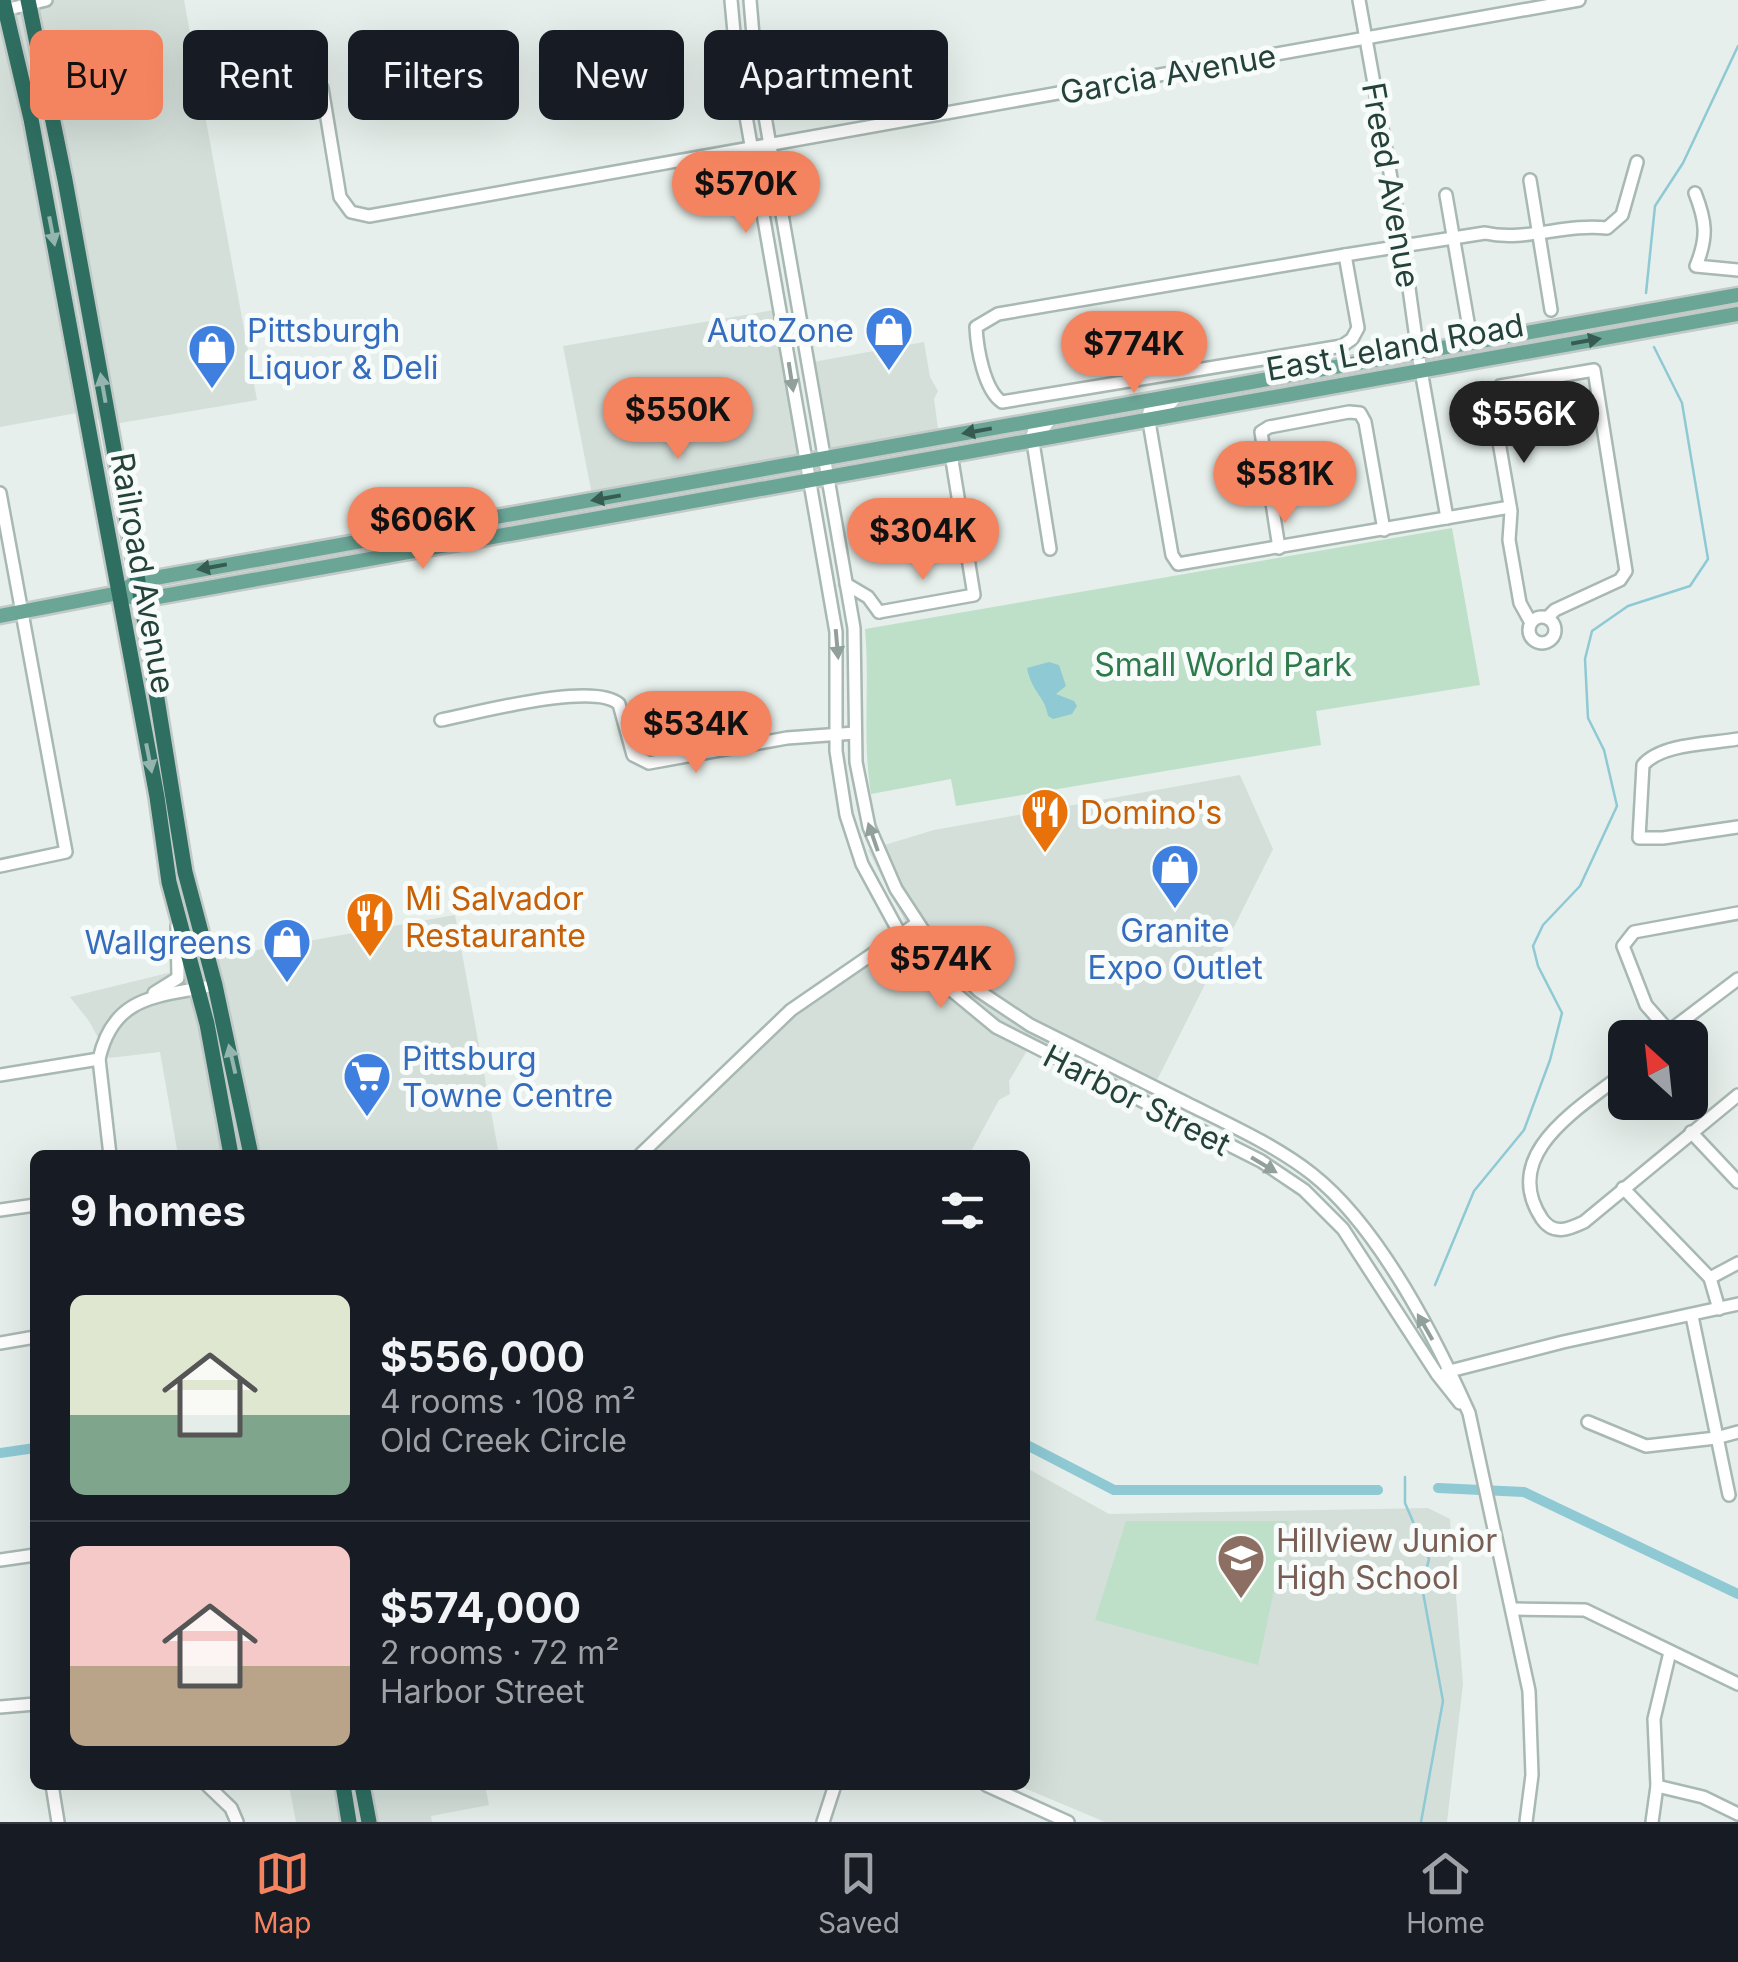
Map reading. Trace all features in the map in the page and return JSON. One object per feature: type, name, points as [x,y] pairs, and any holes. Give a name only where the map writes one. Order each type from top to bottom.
[{"type":"highway","name":"Railroad Avenue","points":[[29,2],[138,581],[188,882],[216,985],[250,1150]]},
{"type":"highway","name":"Railroad Avenue","points":[[4,5],[30,111]]},
{"type":"highway","name":"Railroad Avenue","points":[[32,120],[178,916],[198,989],[230,1150]]},
{"type":"highway","points":[[33,120],[45,130],[65,180]]},
{"type":"highway","points":[[345,1790],[349,1822]]},
{"type":"highway","points":[[363,1790],[368,1822]]},
{"type":"main road","name":"East Leland Road","points":[[138,581],[1738,295]]},
{"type":"main road","name":"East Leland Road","points":[[118,593],[141,600],[1738,314]]},
{"type":"main road","points":[[0,616],[118,593],[138,581]]},
{"type":"street","points":[[4,5],[46,0]]},
{"type":"street","name":"Harbor Street","points":[[730,0],[737,65],[838,645],[836,734],[840,789],[854,844],[900,934],[961,1001],[1021,1042],[1260,1162],[1304,1190],[1343,1229],[1444,1373],[1470,1414],[1514,1609],[1532,1729],[1526,1822]]},
{"type":"street","name":"Harbor Street","points":[[750,0],[755,59],[850,606],[857,659],[858,778],[869,826],[890,878],[916,924],[969,982],[1030,1025],[1217,1118],[1312,1174],[1357,1219],[1400,1284],[1444,1373]]},
{"type":"street","name":"Freed Avenue","points":[[1359,0],[1404,245],[1447,518]]},
{"type":"street","name":"Garcia Avenue","points":[[327,120],[340,197],[351,212],[369,216],[1579,0]]},
{"type":"street","points":[[1345,255],[1358,328],[1342,346],[1002,402],[989,384],[976,328],[998,314],[1345,255],[1404,245],[1485,232],[1502,236],[1580,224],[1607,228],[1622,215],[1638,162]]},
{"type":"street","points":[[1530,180],[1552,310]]},
{"type":"street","points":[[1695,193],[1706,227],[1705,244],[1696,266],[1738,270]]},
{"type":"street","points":[[1446,195],[1468,322]]},
{"type":"street","points":[[1531,624],[1620,580],[1626,572],[1594,370],[1500,386],[1491,399],[1510,507],[1509,540],[1520,603],[1531,624],[1533,640],[1548,642],[1554,636],[1555,628],[1547,618]]},
{"type":"street","points":[[1176,396],[1171,403],[1150,409],[1148,420],[1176,563],[1510,507]]},
{"type":"street","points":[[1279,548],[1260,440],[1262,430],[1350,412],[1360,414],[1366,422],[1384,530]]},
{"type":"street","points":[[1050,548],[1032,440],[1033,431],[1044,428],[1052,418]]},
{"type":"street","points":[[850,606],[866,604],[879,612],[974,595],[951,454]]},
{"type":"street","points":[[0,492],[66,852],[0,866]]},
{"type":"street","points":[[846,584],[868,597],[879,612]]},
{"type":"street","points":[[441,720],[571,696],[602,695],[620,704],[632,755],[649,763],[787,738],[855,734]]},
{"type":"street","points":[[1738,739],[1650,757],[1643,765],[1639,838],[1664,838],[1738,826]]},
{"type":"street","points":[[1655,1020],[1622,946],[1634,932],[1738,913]]},
{"type":"street","points":[[109,1150],[99,1059],[110,1024],[121,1012],[178,978],[178,916]]},
{"type":"street","points":[[645,1150],[790,1010],[916,924]]},
{"type":"street","points":[[1685,1020],[1738,978]]},
{"type":"street","points":[[140,1001],[216,985]]},
{"type":"street","points":[[1021,1042],[1030,1025]]},
{"type":"street","points":[[0,1076],[99,1059]]},
{"type":"street","points":[[1608,1086],[1553,1130],[1529,1171],[1530,1185],[1545,1224],[1566,1231],[1584,1222],[1738,1095]]},
{"type":"street","points":[[1691,1132],[1738,1182]]},
{"type":"street","points":[[1623,1188],[1710,1278],[1719,1309]]},
{"type":"street","points":[[0,1210],[30,1206]]},
{"type":"street","points":[[1710,1278],[1738,1262]]},
{"type":"street","points":[[1444,1373],[1738,1304]]},
{"type":"street","points":[[1692,1316],[1729,1495]]},
{"type":"street","points":[[0,1343],[30,1338]]},
{"type":"street","points":[[1588,1422],[1646,1446],[1738,1432]]},
{"type":"street","points":[[0,1560],[30,1556]]},
{"type":"street","points":[[1514,1609],[1584,1610],[1738,1684]]},
{"type":"street","points":[[1652,1822],[1657,1786],[1654,1719],[1670,1652]]},
{"type":"street","points":[[0,1707],[30,1704]]},
{"type":"street","points":[[1657,1786],[1704,1797],[1738,1814]]},
{"type":"street","points":[[53,1790],[58,1822]]},
{"type":"street","points":[[211,1790],[231,1808],[237,1822]]},
{"type":"street","points":[[823,1822],[833,1790]]},
{"type":"street","points":[[997,1790],[1068,1822]]},
{"type":"shaded area","points":[[0,0],[184,0],[189,30],[183,30],[183,120],[206,120],[257,400],[114,424],[77,413],[0,427]]},
{"type":"shaded area","points":[[774,310],[799,457],[592,495],[563,346]]},
{"type":"shaded area","points":[[924,342],[930,377],[938,391],[934,399],[938,428],[935,434],[829,453],[813,362]]},
{"type":"shaded area","points":[[1240,775],[1273,849],[1149,1096],[1034,1039],[1009,1081],[1010,1094],[999,1100],[972,1150],[646,1150],[766,1029],[907,925],[868,850],[934,830]]},
{"type":"shaded area","name":"Pittsburg Towne Centre","points":[[455,915],[498,1150],[177,1150],[160,1052],[109,1058],[89,1021],[70,997],[223,956]]},
{"type":"shaded area","name":"Hillview Junior High School","points":[[1030,1470],[1109,1514],[1428,1508],[1450,1519],[1463,1684],[1447,1822],[1105,1822],[1029,1790]]},
{"type":"shaded area","points":[[290,1790],[486,1790],[489,1805],[431,1816],[432,1822],[296,1822]]},
{"type":"green space","name":"Small World Park","points":[[1452,528],[1480,685],[1316,711],[1321,745],[956,806],[951,779],[871,794],[865,629]]},
{"type":"green space","points":[[1126,1521],[1289,1521],[1258,1665],[1095,1620]]},
{"type":"water","points":[[1049,662],[1059,665],[1066,686],[1056,694],[1077,706],[1072,714],[1053,719],[1048,716],[1027,668]]},
{"type":"waterway","points":[[1646,293],[1655,206],[1683,163],[1738,46]]},
{"type":"waterway","points":[[1435,1285],[1474,1191],[1524,1130],[1550,1060],[1562,1013],[1538,966],[1533,946],[1543,925],[1580,886],[1617,806],[1604,750],[1588,718],[1585,659],[1592,631],[1628,606],[1690,586],[1708,559],[1682,403],[1654,347]]},
{"type":"waterway","points":[[1030,1447],[1114,1490],[1378,1490]]},
{"type":"waterway","points":[[0,1453],[30,1449]]},
{"type":"waterway","points":[[1405,1477],[1405,1503],[1429,1559],[1422,1587],[1443,1701],[1421,1822]]},
{"type":"waterway","points":[[1438,1488],[1524,1492],[1738,1594]]},
{"type":"place","name":"AutoZone","points":[[889,372]]},
{"type":"place","name":"Pittsburgh Liquor & Deli","points":[[212,390]]},
{"type":"place","name":"Domino's","points":[[1045,854]]},
{"type":"place","name":"Granite Expo Outlet","points":[[1175,910]]},
{"type":"place","name":"Mi Salvador Restaurante","points":[[370,958]]},
{"type":"place","name":"Wallgreens","points":[[287,984]]},
{"type":"place","name":"Pittsburg Towne Centre","points":[[367,1118]]},
{"type":"place","name":"Hillview Junior High School","points":[[1241,1600]]}]
